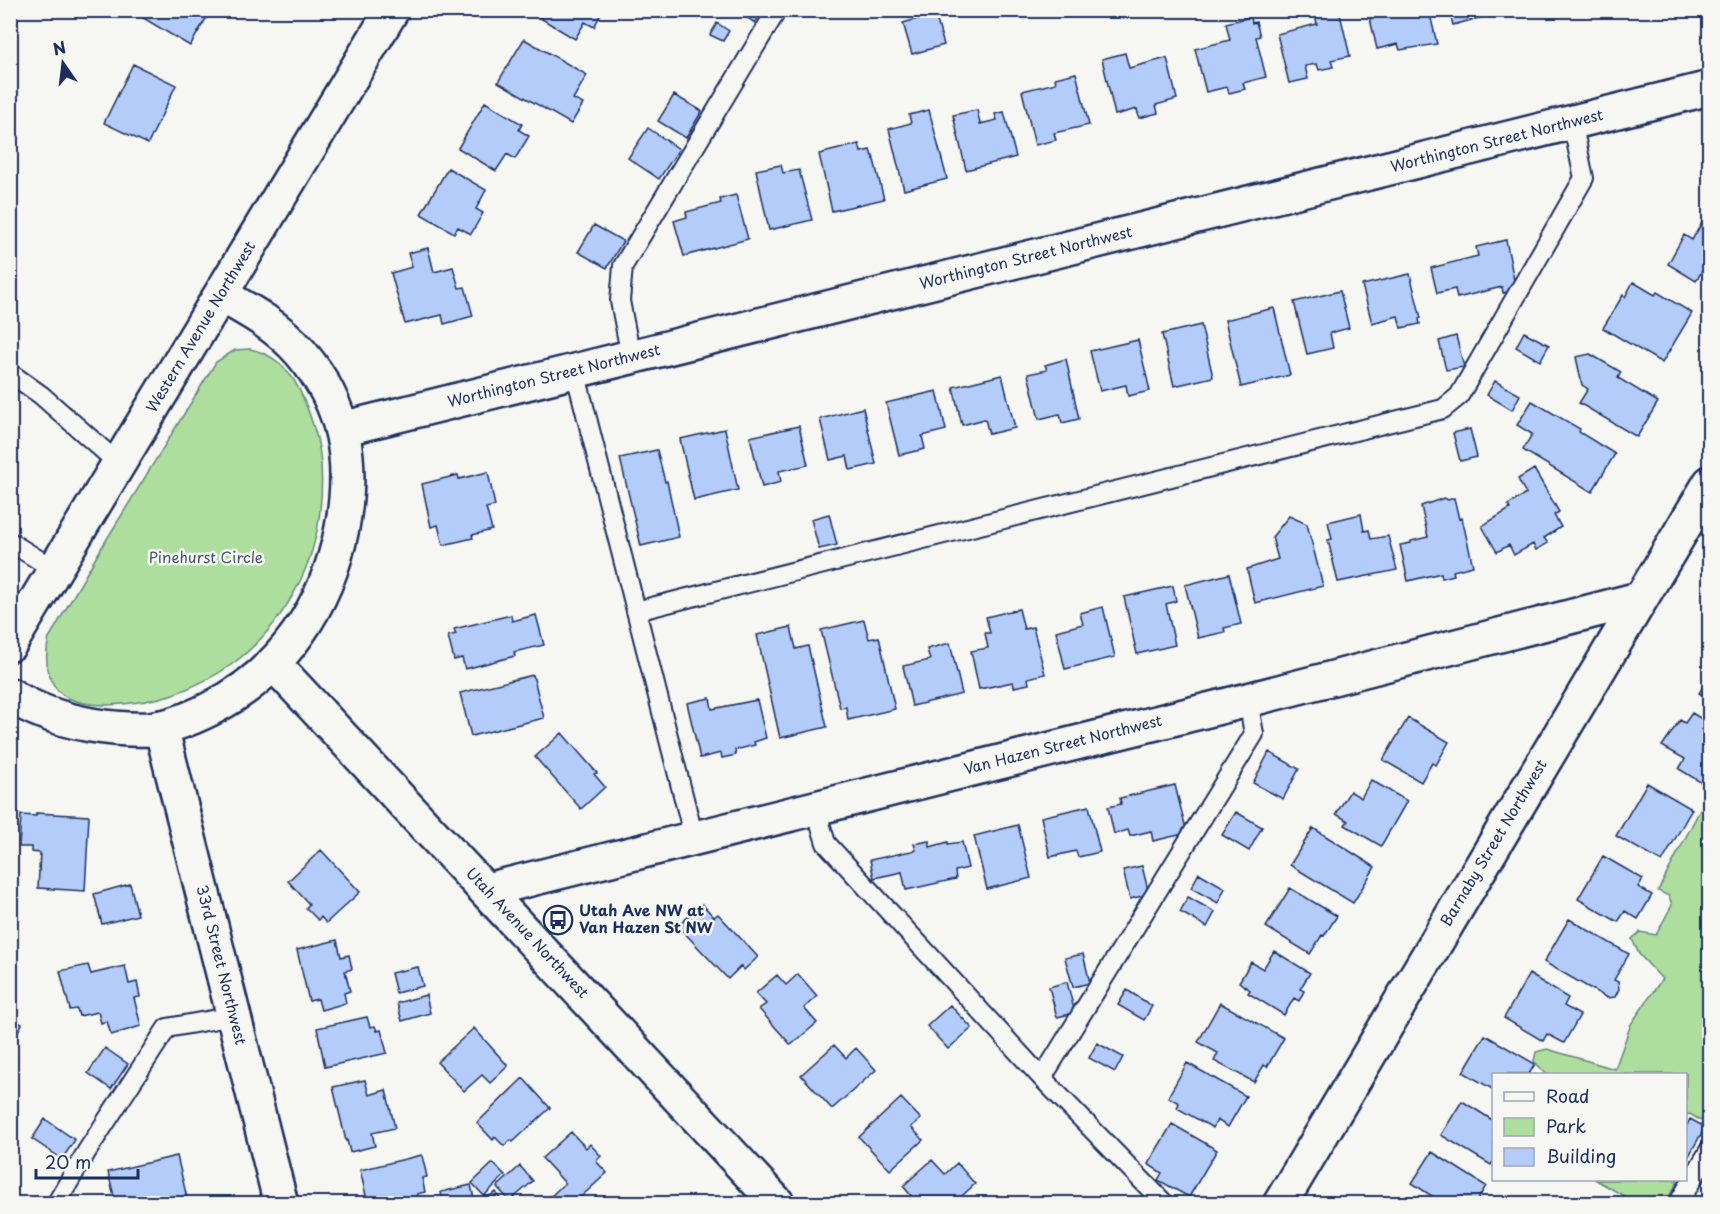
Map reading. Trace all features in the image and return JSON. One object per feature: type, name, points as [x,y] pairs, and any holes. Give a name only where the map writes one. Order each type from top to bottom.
[{"type":"street","name":"Western Avenue Northwest","points":[[10,644],[392,10]]},
{"type":"street","name":"Worthington Street Northwest","points":[[342,429],[1710,88]]},
{"type":"street","points":[[10,695],[38,710],[83,724],[128,729],[161,727],[225,702],[254,682],[274,664],[300,632],[315,608],[336,554],[344,513],[348,462],[342,429],[326,391],[303,355],[271,325],[221,294]]},
{"type":"street","name":"Barnaby Street Northwest","points":[[1280,1203],[1710,483]]},
{"type":"street","name":"Van Hazen Street Northwest","points":[[488,890],[1248,700],[1639,599]]},
{"type":"street","name":"Utah Avenue Northwest","points":[[274,664],[488,890],[778,1203]]},
{"type":"street","name":"33rd Street Northwest","points":[[161,727],[281,1203]]},
{"type":"lane","points":[[631,357],[620,301],[623,266],[777,10]]},
{"type":"lane","points":[[636,612],[1443,409],[1459,396],[1584,178],[1572,122]]},
{"type":"lane","points":[[574,371],[694,838]]},
{"type":"lane","points":[[10,373],[41,395],[119,464]]},
{"type":"lane","points":[[10,542],[55,570]]},
{"type":"lane","points":[[1042,1078],[1254,734],[1248,700]]},
{"type":"lane","points":[[815,807],[826,843],[1042,1078],[1165,1203]]},
{"type":"lane","points":[[56,1203],[167,1028],[234,1016]]},
{"type":"lane","points":[[1677,1203],[1710,1149]]},
{"type":"green space","name":"Pinehurst Circle","points":[[250,349],[274,359],[292,377],[304,399],[319,446],[322,488],[317,530],[312,550],[296,588],[286,606],[261,639],[232,664],[200,683],[158,698],[126,704],[94,704],[68,698],[55,687],[48,671],[49,638],[216,362],[235,350]]},
{"type":"green space","points":[[1709,799],[1710,1122],[1708,1125],[1690,1114],[1687,1115],[1687,1073],[1545,1073],[1534,1061],[1536,1052],[1547,1049],[1615,1069],[1631,1024],[1662,979],[1639,954],[1632,939],[1640,932],[1656,935],[1672,905],[1669,896],[1658,891],[1703,804]]},
{"type":"green space","points":[[1598,1181],[1678,1181],[1665,1203],[1636,1203]]},
{"type":"building","points":[[143,10],[211,10],[190,46],[140,16]]},
{"type":"building","points":[[541,10],[603,10],[594,27],[585,22],[575,39],[537,16]]},
{"type":"building","points":[[735,10],[762,10],[755,23]]},
{"type":"building","points":[[1314,10],[1339,10],[1350,56],[1331,60],[1333,67],[1319,70],[1317,64],[1305,66],[1308,79],[1289,83],[1277,34],[1317,24]]},
{"type":"building","points":[[1368,10],[1429,10],[1437,44],[1400,50],[1398,44],[1377,49]]},
{"type":"building","points":[[1449,10],[1508,10],[1453,25]]},
{"type":"building","points":[[935,14],[944,45],[912,54],[903,23]]},
{"type":"building","points":[[1251,17],[1252,23],[1256,22],[1260,36],[1256,37],[1266,77],[1243,83],[1245,89],[1229,93],[1227,87],[1206,92],[1195,49],[1230,40],[1226,23]]},
{"type":"building","points":[[717,23],[729,31],[723,41],[710,35]]},
{"type":"building","points":[[524,39],[587,75],[573,99],[583,104],[571,124],[498,82]]},
{"type":"building","points":[[1125,53],[1129,68],[1167,58],[1177,99],[1156,105],[1158,113],[1139,118],[1137,109],[1115,115],[1102,59]]},
{"type":"building","points":[[133,64],[176,85],[148,144],[104,123]]},
{"type":"building","points":[[1076,73],[1089,125],[1054,133],[1056,140],[1035,145],[1022,91],[1056,83],[1055,78]]},
{"type":"building","points":[[674,95],[702,111],[686,138],[658,121]]},
{"type":"building","points":[[485,102],[522,124],[519,130],[529,136],[515,159],[507,154],[496,171],[458,148]]},
{"type":"building","points":[[929,110],[947,179],[904,190],[889,129],[911,123],[909,115]]},
{"type":"building","points":[[977,110],[980,124],[997,120],[995,114],[1004,112],[1016,157],[966,170],[953,115]]},
{"type":"building","points":[[648,128],[679,149],[659,179],[628,158]]},
{"type":"building","points":[[859,144],[861,152],[870,150],[873,156],[884,199],[832,211],[819,154]]},
{"type":"building","points":[[781,165],[783,173],[799,170],[812,220],[769,230],[756,170]]},
{"type":"building","points":[[448,168],[486,190],[476,209],[483,213],[471,234],[458,227],[454,233],[421,214]]},
{"type":"building","points":[[736,195],[748,239],[684,256],[674,221],[687,217],[686,212],[721,203],[720,199]]},
{"type":"building","points":[[1710,209],[1710,258],[1696,281],[1668,264],[1684,235],[1692,240]]},
{"type":"building","points":[[594,225],[623,241],[607,268],[578,252]]},
{"type":"building","points":[[1506,240],[1516,290],[1503,293],[1502,287],[1457,298],[1455,289],[1437,293],[1431,268],[1478,256],[1476,247]]},
{"type":"building","points":[[428,248],[434,272],[453,267],[459,288],[465,287],[473,316],[444,324],[442,315],[405,324],[391,273],[412,267],[408,253]]},
{"type":"building","points":[[1410,274],[1421,318],[1419,319],[1420,324],[1401,328],[1398,316],[1372,323],[1362,285]]},
{"type":"building","points":[[1633,282],[1655,295],[1657,292],[1692,313],[1662,363],[1603,328]]},
{"type":"building","points":[[1340,291],[1349,328],[1330,333],[1333,348],[1307,354],[1294,302]]},
{"type":"building","points":[[1274,308],[1290,375],[1241,387],[1225,320]]},
{"type":"building","points":[[1201,325],[1213,377],[1174,386],[1162,334]]},
{"type":"building","points":[[1524,332],[1549,345],[1540,361],[1516,347]]},
{"type":"building","points":[[1456,336],[1464,367],[1446,370],[1439,341]]},
{"type":"building","points":[[1138,340],[1150,391],[1128,396],[1126,385],[1100,391],[1090,351]]},
{"type":"building","points":[[1590,354],[1621,372],[1618,378],[1658,402],[1637,437],[1579,403],[1588,389],[1582,385],[1576,357]]},
{"type":"building","points":[[1066,359],[1079,419],[1062,423],[1060,414],[1039,419],[1028,374],[1047,370],[1045,365]]},
{"type":"building","points":[[1002,375],[1015,428],[989,434],[985,419],[962,425],[953,387]]},
{"type":"building","points":[[1495,381],[1520,395],[1512,410],[1487,395]]},
{"type":"building","points":[[937,391],[946,430],[922,436],[925,449],[899,455],[886,403]]},
{"type":"building","points":[[1532,401],[1580,429],[1579,432],[1615,454],[1592,492],[1523,450],[1532,434],[1517,425]]},
{"type":"building","points":[[863,408],[876,464],[850,470],[847,456],[830,460],[820,419]]},
{"type":"building","points":[[799,426],[808,465],[779,471],[781,482],[762,487],[750,437]]},
{"type":"building","points":[[725,429],[738,490],[694,500],[680,439]]},
{"type":"building","points":[[1470,429],[1477,457],[1460,461],[1453,433]]},
{"type":"building","points":[[657,450],[665,482],[667,481],[679,537],[641,546],[620,458]]},
{"type":"building","points":[[1534,469],[1559,512],[1554,515],[1561,527],[1544,538],[1548,543],[1536,550],[1533,544],[1514,555],[1509,545],[1497,552],[1482,526],[1510,509],[1508,505],[1526,494],[1518,479]]},
{"type":"building","points":[[488,472],[495,506],[486,508],[492,530],[472,535],[473,538],[443,545],[438,525],[431,527],[422,484],[458,475],[459,479]]},
{"type":"building","points":[[1444,498],[1448,500],[1454,498],[1459,519],[1462,518],[1473,566],[1453,571],[1454,575],[1442,578],[1441,573],[1408,581],[1400,545],[1428,537],[1421,506]]},
{"type":"building","points":[[829,514],[837,545],[819,549],[811,519]]},
{"type":"building","points":[[1361,514],[1364,531],[1369,530],[1371,539],[1388,536],[1397,570],[1338,582],[1328,540],[1332,539],[1328,522]]},
{"type":"building","points":[[1289,516],[1307,524],[1323,586],[1255,603],[1247,569],[1278,559],[1272,537]]},
{"type":"building","points":[[1229,574],[1241,624],[1224,628],[1225,632],[1198,638],[1185,585]]},
{"type":"building","points":[[1173,586],[1176,601],[1166,604],[1175,645],[1137,654],[1124,597]]},
{"type":"building","points":[[1103,607],[1115,657],[1065,669],[1056,631],[1083,624],[1080,613]]},
{"type":"building","points":[[1019,609],[1024,629],[1033,627],[1045,674],[1028,678],[1029,684],[1014,687],[1013,682],[979,689],[971,651],[988,648],[985,633],[990,633],[986,617]]},
{"type":"building","points":[[511,615],[512,621],[536,615],[544,645],[514,652],[515,656],[465,669],[462,658],[454,660],[448,636],[456,634],[454,629]]},
{"type":"building","points":[[864,620],[869,639],[879,637],[895,709],[848,720],[846,707],[840,708],[821,630]]},
{"type":"building","points":[[791,627],[796,649],[808,646],[827,727],[780,738],[757,635]]},
{"type":"building","points":[[950,643],[962,694],[912,706],[903,666],[930,660],[927,649]]},
{"type":"building","points":[[1710,671],[1710,700],[1699,693]]},
{"type":"building","points":[[533,675],[544,718],[471,736],[460,693]]},
{"type":"building","points":[[710,698],[712,709],[757,700],[766,738],[754,742],[755,745],[735,750],[736,755],[722,758],[721,753],[700,758],[687,703]]},
{"type":"building","points":[[1692,713],[1710,724],[1710,788],[1679,769],[1685,759],[1662,746],[1680,720],[1685,723]]},
{"type":"building","points":[[1408,718],[1449,742],[1436,765],[1432,763],[1421,782],[1383,760]]},
{"type":"building","points":[[562,733],[597,773],[594,774],[605,787],[581,809],[535,757]]},
{"type":"building","points":[[1269,752],[1299,769],[1283,799],[1253,783]]},
{"type":"building","points":[[1371,780],[1407,801],[1381,846],[1345,825],[1348,821],[1336,814],[1350,791],[1361,798]]},
{"type":"building","points":[[1647,783],[1692,809],[1662,862],[1616,836]]},
{"type":"building","points":[[1175,785],[1187,833],[1153,841],[1151,831],[1130,836],[1128,830],[1114,834],[1108,807],[1121,804],[1120,798]]},
{"type":"building","points":[[1089,806],[1100,852],[1078,857],[1076,851],[1050,857],[1041,817]]},
{"type":"building","points":[[1236,812],[1262,827],[1249,851],[1222,835]]},
{"type":"building","points":[[36,813],[89,816],[85,891],[38,888],[40,853],[31,852],[31,847],[19,847],[21,815],[36,816]]},
{"type":"building","points":[[1018,825],[1031,878],[987,889],[974,836]]},
{"type":"building","points":[[1313,828],[1375,867],[1353,903],[1290,865]]},
{"type":"building","points":[[929,841],[930,847],[948,842],[948,844],[962,842],[968,868],[955,871],[956,879],[906,890],[902,872],[874,878],[870,860],[916,850],[914,844]]},
{"type":"building","points":[[321,850],[360,892],[326,923],[321,917],[318,920],[306,908],[309,904],[288,881]]},
{"type":"building","points":[[1603,856],[1643,879],[1638,887],[1652,895],[1638,919],[1625,911],[1618,922],[1578,899]]},
{"type":"building","points":[[1142,866],[1149,894],[1130,899],[1123,870]]},
{"type":"building","points":[[1199,873],[1225,888],[1218,903],[1191,888]]},
{"type":"building","points":[[130,884],[138,915],[102,924],[94,894]]},
{"type":"building","points":[[1290,888],[1337,916],[1310,954],[1266,927]]},
{"type":"building","points":[[1188,897],[1215,912],[1207,927],[1180,912]]},
{"type":"building","points":[[702,904],[714,917],[718,914],[758,957],[744,970],[741,966],[728,979],[678,926]]},
{"type":"building","points":[[1569,919],[1629,954],[1614,980],[1618,982],[1619,989],[1615,997],[1607,998],[1544,962]]},
{"type":"building","points":[[337,940],[341,957],[349,955],[352,969],[345,971],[350,991],[344,993],[346,1003],[321,1010],[318,999],[309,1001],[297,950]]},
{"type":"building","points":[[1274,951],[1310,973],[1300,989],[1304,991],[1299,1001],[1294,998],[1284,1015],[1248,993],[1250,990],[1239,982],[1251,962],[1263,969]]},
{"type":"building","points":[[1083,954],[1090,983],[1073,987],[1065,958]]},
{"type":"building","points":[[88,965],[91,974],[125,966],[129,984],[137,982],[140,997],[134,998],[141,1026],[111,1035],[107,1021],[101,1023],[98,1012],[79,1016],[77,1009],[70,1010],[60,971]]},
{"type":"building","points":[[418,967],[423,986],[396,993],[391,973]]},
{"type":"building","points":[[798,974],[817,996],[804,1008],[817,1023],[791,1045],[759,1009],[766,1004],[756,993],[777,975],[786,985]]},
{"type":"building","points":[[1529,974],[1568,998],[1564,1006],[1580,1015],[1564,1043],[1547,1034],[1543,1041],[1504,1018]]},
{"type":"building","points":[[1067,982],[1075,1013],[1057,1017],[1049,987]]},
{"type":"building","points":[[1127,990],[1152,1006],[1144,1020],[1118,1005]]},
{"type":"building","points":[[426,995],[430,1013],[402,1021],[397,1003]]},
{"type":"building","points":[[1220,1003],[1284,1038],[1267,1067],[1264,1065],[1254,1082],[1214,1061],[1218,1053],[1198,1042]]},
{"type":"building","points":[[950,1005],[972,1028],[948,1049],[927,1026]]},
{"type":"building","points":[[367,1017],[370,1027],[375,1026],[377,1031],[381,1030],[387,1053],[325,1067],[317,1028]]},
{"type":"building","points":[[10,1018],[22,1024],[12,1042],[16,1044],[10,1055]]},
{"type":"building","points":[[474,1028],[508,1066],[490,1083],[482,1075],[464,1091],[437,1062]]},
{"type":"building","points":[[1485,1035],[1535,1064],[1530,1073],[1492,1073],[1492,1089],[1463,1072]]},
{"type":"building","points":[[1097,1043],[1123,1057],[1115,1072],[1089,1058]]},
{"type":"building","points":[[834,1045],[846,1058],[856,1048],[876,1070],[832,1109],[801,1075]]},
{"type":"building","points":[[105,1048],[128,1064],[111,1089],[88,1073]]},
{"type":"building","points":[[1187,1063],[1246,1096],[1228,1127],[1217,1120],[1213,1128],[1177,1108],[1179,1103],[1168,1097]]},
{"type":"building","points":[[523,1078],[550,1108],[513,1142],[511,1140],[504,1146],[495,1137],[493,1140],[477,1123]]},
{"type":"building","points":[[365,1080],[369,1095],[386,1090],[395,1128],[372,1133],[375,1146],[350,1152],[333,1087]]},
{"type":"building","points":[[901,1098],[921,1119],[911,1127],[923,1140],[890,1170],[859,1137]]},
{"type":"building","points":[[1462,1101],[1492,1120],[1492,1164],[1491,1165],[1441,1135]]},
{"type":"building","points":[[45,1119],[75,1140],[62,1159],[32,1139]]},
{"type":"building","points":[[1690,1119],[1705,1127],[1687,1159],[1687,1125]]},
{"type":"building","points":[[1172,1124],[1217,1150],[1189,1197],[1158,1180],[1162,1173],[1148,1164]]},
{"type":"building","points":[[571,1132],[586,1148],[590,1144],[601,1156],[596,1161],[607,1173],[573,1204],[556,1204],[550,1197],[565,1183],[542,1158]]},
{"type":"building","points":[[1432,1152],[1486,1186],[1475,1204],[1463,1204],[1457,1200],[1454,1204],[1444,1204],[1412,1183]]},
{"type":"building","points":[[422,1155],[427,1177],[422,1178],[425,1192],[417,1194],[418,1197],[391,1204],[368,1204],[360,1170]]},
{"type":"building","points":[[177,1156],[188,1202],[116,1204],[108,1172]]},
{"type":"building","points":[[932,1160],[945,1174],[957,1163],[975,1184],[953,1204],[918,1204],[903,1186]]},
{"type":"building","points":[[493,1163],[505,1175],[484,1196],[472,1183]]},
{"type":"building","points":[[520,1166],[533,1181],[510,1201],[497,1187]]},
{"type":"building","points":[[471,1185],[475,1203],[443,1204],[441,1192]]},
{"type":"building","points":[[496,1192],[503,1204],[482,1204],[481,1201]]},
{"type":"place","name":"Utah Ave NW at Van Hazen St NW","points":[[558,920]]}]
